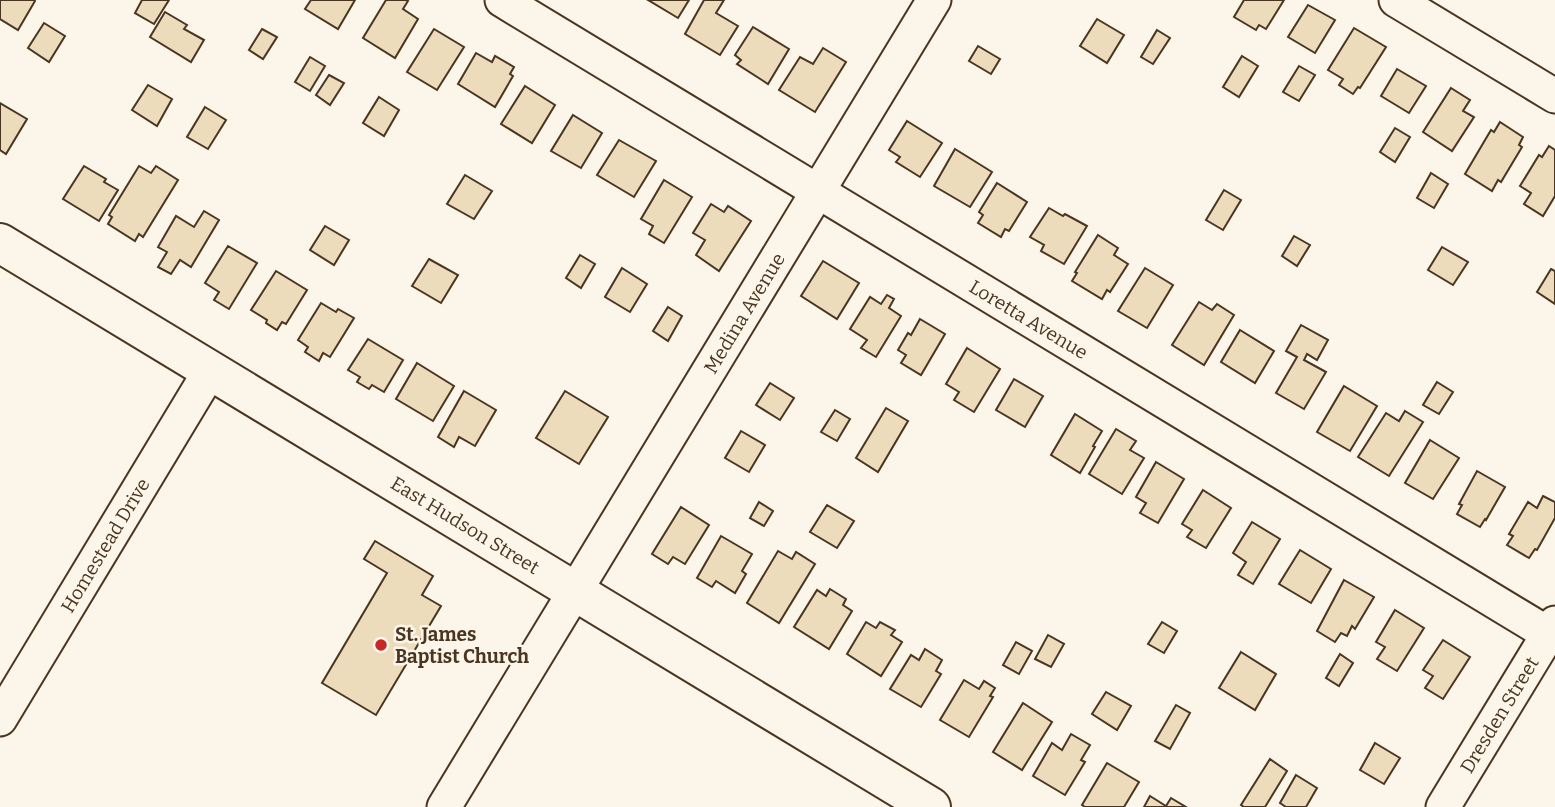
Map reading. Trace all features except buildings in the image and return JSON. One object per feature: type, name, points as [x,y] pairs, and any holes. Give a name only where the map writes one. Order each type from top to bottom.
[{"type":"main road","name":"East Hudson Street","points":[[0,243],[931,807]]},
{"type":"street","name":"Loretta Avenue","points":[[502,0],[1553,632]]},
{"type":"street","name":"Medina Avenue","points":[[444,807],[934,0]]},
{"type":"street","points":[[1396,0],[1555,96]]},
{"type":"street","name":"Homestead Drive","points":[[0,719],[210,371]]},
{"type":"street","name":"Dresden Street","points":[[1443,807],[1553,632]]},
{"type":"place","name":"St. James Baptist Church","points":[[381,645]]}]
